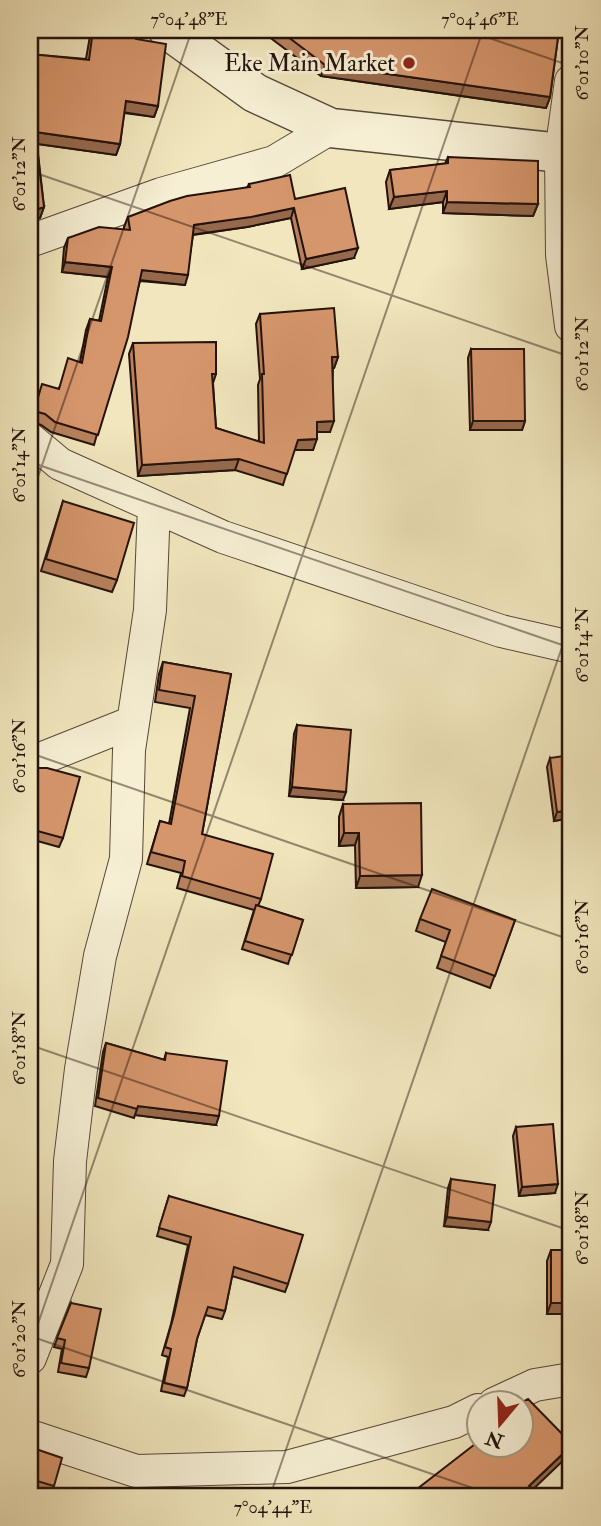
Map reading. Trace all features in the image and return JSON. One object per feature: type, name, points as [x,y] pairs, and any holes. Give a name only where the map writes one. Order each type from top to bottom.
[{"type":"street","points":[[168,30],[255,93],[331,128],[566,153]]},
{"type":"street","points":[[571,81],[562,255],[571,326]]},
{"type":"street","points":[[30,241],[161,194],[274,162],[331,128]]},
{"type":"street","points":[[30,439],[60,464],[223,537],[501,631],[571,648]]},
{"type":"street","points":[[30,1358],[67,1264],[70,1161],[81,1069],[100,956],[126,859],[129,750],[150,610],[154,506]]},
{"type":"street","points":[[30,758],[40,759],[133,722]]},
{"type":"street","points":[[524,1390],[535,1385],[571,1379]]},
{"type":"street","points":[[30,1436],[136,1471],[287,1467],[464,1417]]},
{"type":"building","points":[[93,30],[137,30],[136,39],[166,44],[158,106],[126,101],[120,144],[35,132],[44,207],[30,212],[30,54],[89,60]]},
{"type":"building","points":[[279,30],[559,30],[550,97],[325,65]]},
{"type":"building","points":[[448,157],[538,161],[538,204],[447,202],[447,191],[394,197],[390,170],[448,163]]},
{"type":"building","points":[[290,175],[295,199],[345,188],[358,248],[306,259],[294,208],[194,225],[188,275],[142,270],[128,337],[98,435],[55,422],[45,414],[34,411],[42,384],[59,389],[68,358],[82,363],[90,319],[101,321],[112,267],[65,262],[68,238],[99,227],[130,230],[128,217],[170,201],[250,187],[249,184]]},
{"type":"building","points":[[334,308],[338,357],[332,357],[334,421],[317,422],[317,439],[298,440],[287,474],[239,459],[142,465],[133,343],[216,342],[216,374],[212,374],[216,428],[264,443],[264,374],[260,314]]},
{"type":"building","points":[[471,349],[524,349],[525,421],[473,421]]},
{"type":"building","points":[[63,501],[134,523],[117,580],[46,559]]},
{"type":"building","points":[[163,662],[231,674],[202,834],[273,854],[261,899],[182,876],[185,861],[151,852],[160,821],[171,824],[195,696],[159,690]]},
{"type":"building","points":[[297,725],[351,730],[346,792],[292,787]]},
{"type":"building","points":[[571,755],[571,810],[557,812],[550,758]]},
{"type":"building","points":[[38,768],[80,777],[63,838],[30,829],[30,797]]},
{"type":"building","points":[[421,803],[422,875],[360,876],[359,833],[344,833],[343,804]]},
{"type":"building","points":[[432,889],[515,920],[495,976],[441,956],[450,930],[420,919]]},
{"type":"building","points":[[256,905],[303,920],[292,955],[245,941]]},
{"type":"building","points":[[106,1043],[165,1060],[166,1053],[227,1061],[219,1116],[138,1106],[137,1109],[98,1098]]},
{"type":"building","points":[[553,1124],[558,1184],[522,1187],[516,1127]]},
{"type":"building","points":[[451,1179],[495,1185],[491,1222],[447,1217]]},
{"type":"building","points":[[169,1196],[303,1235],[288,1284],[234,1267],[225,1311],[208,1307],[197,1339],[187,1388],[164,1383],[171,1349],[165,1347],[191,1237],[159,1228]]},
{"type":"building","points":[[551,1250],[571,1250],[571,1303],[551,1303]]},
{"type":"building","points":[[71,1303],[101,1309],[89,1368],[61,1363],[65,1340],[57,1338]]},
{"type":"building","points":[[534,1405],[571,1443],[529,1486],[542,1496],[408,1496],[464,1453],[464,1460],[534,1460]]},
{"type":"building","points":[[30,1447],[62,1458],[54,1486],[30,1479]]},
{"type":"place","name":"Eke Main Market","points":[[409,63]]}]
